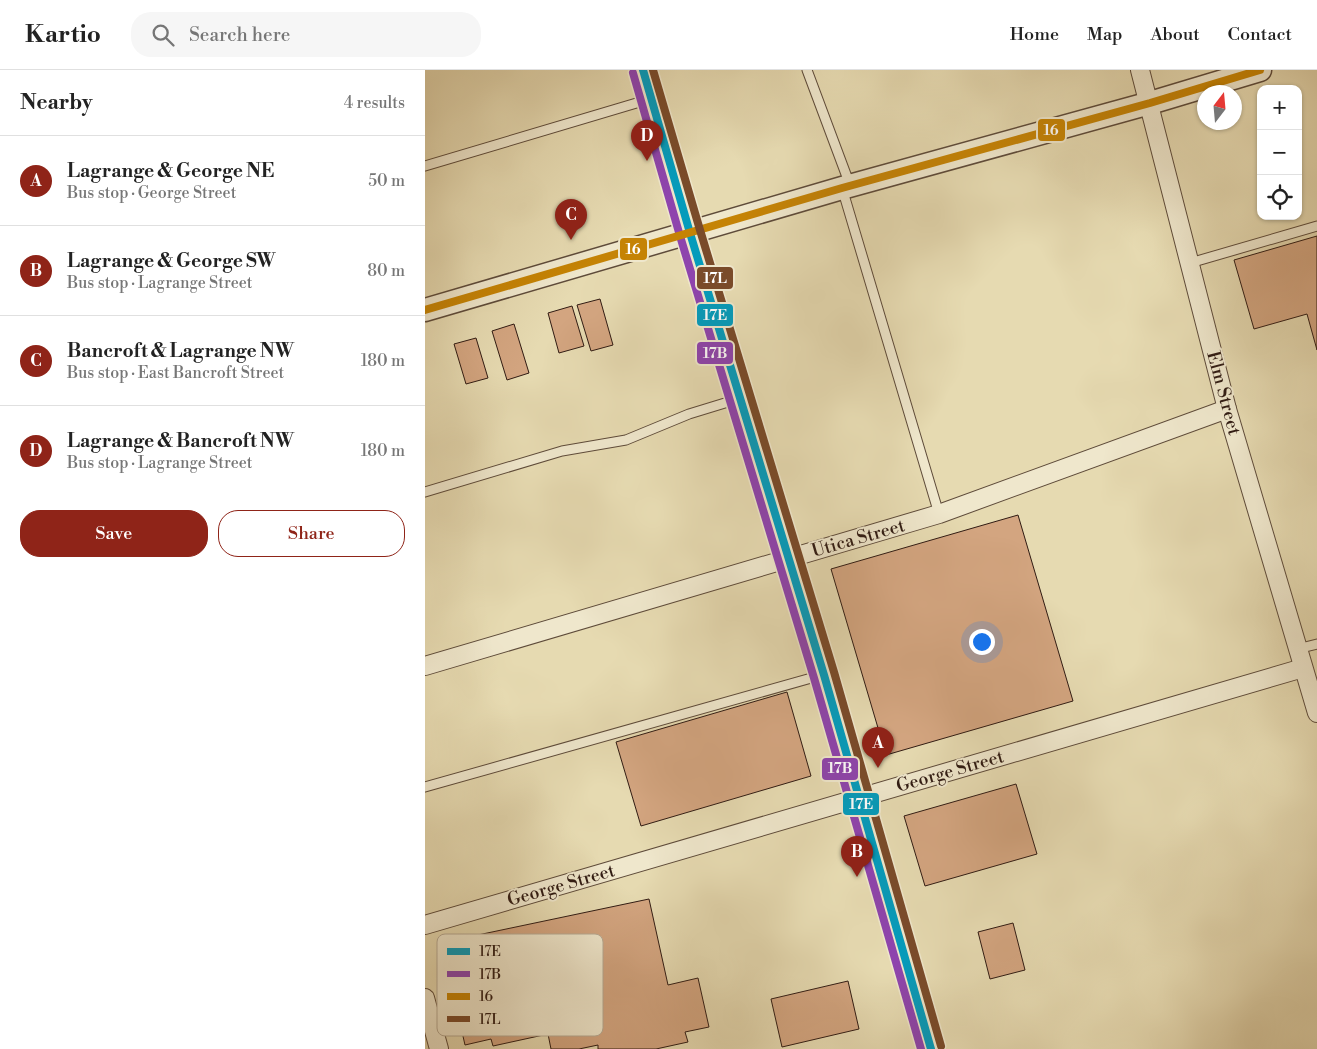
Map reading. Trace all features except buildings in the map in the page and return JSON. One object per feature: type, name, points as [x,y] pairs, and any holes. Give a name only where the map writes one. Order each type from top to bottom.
[{"type":"main road","points":[[643,70],[690,233],[824,675],[924,1047]]},
{"type":"street","name":"Elm Street","points":[[1140,70],[1227,409],[1317,714]]},
{"type":"street","points":[[425,310],[846,187],[1150,103],[1259,70]]},
{"type":"street","name":"Utica Street","points":[[425,666],[939,514],[1227,409]]},
{"type":"street","name":"George Street","points":[[425,925],[1303,668]]},
{"type":"street","points":[[425,998],[439,1049]]},
{"type":"lane","points":[[807,70],[846,187],[939,514]]},
{"type":"lane","points":[[425,166],[651,99]]},
{"type":"lane","points":[[1190,263],[1317,226]]},
{"type":"lane","points":[[425,492],[562,452],[626,440],[689,414],[741,398]]},
{"type":"lane","points":[[1297,649],[1317,644]]},
{"type":"lane","points":[[425,788],[824,675]]},
{"type":"transit line","name":"17E","points":[[643,70],[690,233],[824,675],[931,1049]]},
{"type":"transit line","name":"17L","points":[[653,70],[834,672],[941,1046]]},
{"type":"transit line","name":"16","points":[[425,310],[842,188],[1150,103],[1260,70]]},
{"type":"transit line","name":"17B","points":[[633,73],[680,236],[814,678],[921,1049]]},
{"type":"place","name":"Lagrange & Bancroft NW","points":[[647,161]]},
{"type":"place","name":"Bancroft & Lagrange NW","points":[[571,240]]},
{"type":"place","name":"Lagrange & George NE","points":[[878,768]]},
{"type":"place","name":"Lagrange & George SW","points":[[857,877]]}]
